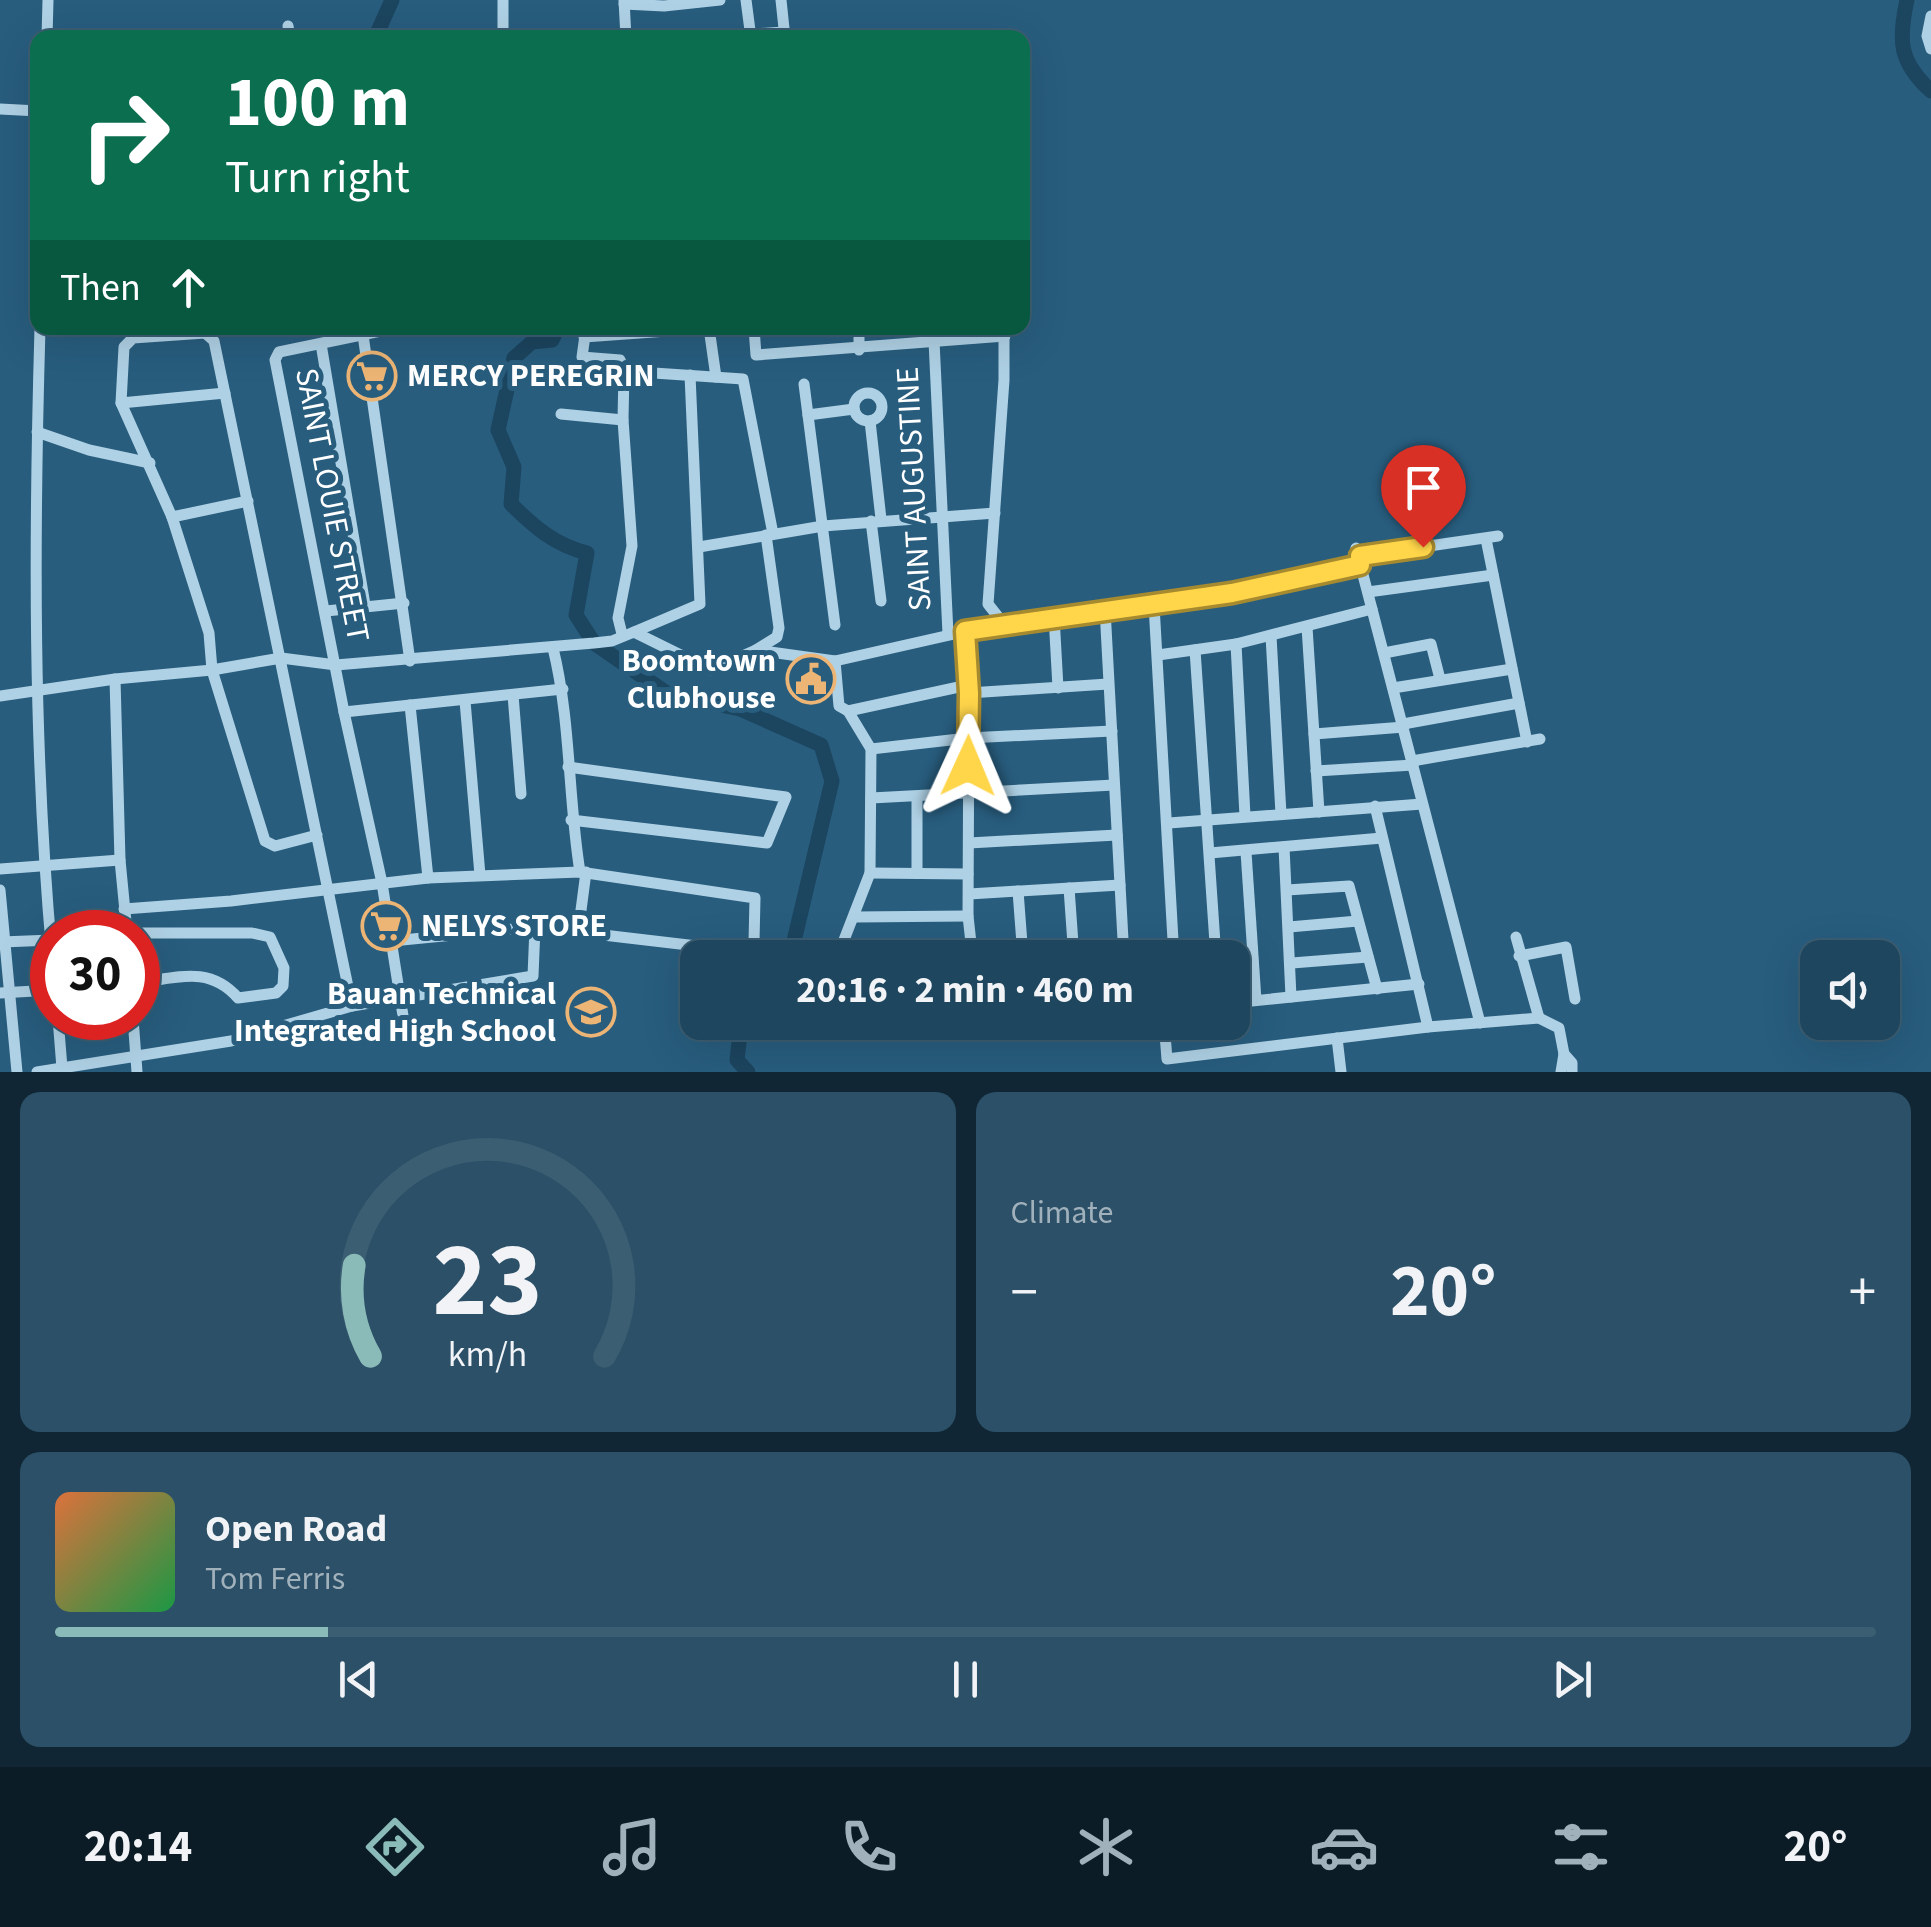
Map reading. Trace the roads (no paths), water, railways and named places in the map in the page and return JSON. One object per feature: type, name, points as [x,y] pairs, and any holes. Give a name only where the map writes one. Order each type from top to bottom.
[{"type":"street","points":[[47,30],[48,0]]},
{"type":"street","points":[[502,30],[503,0]]},
{"type":"street","points":[[626,30],[624,2],[664,6],[720,0]]},
{"type":"street","points":[[746,0],[750,30]]},
{"type":"street","points":[[781,0],[784,30]]},
{"type":"street","points":[[1931,16],[1927,36],[1931,49]]},
{"type":"street","points":[[0,109],[30,111]]},
{"type":"street","points":[[40,335],[40,690],[49,910]]},
{"type":"street","points":[[176,335],[132,338],[124,347],[121,402],[172,517],[209,633],[212,670],[266,841],[275,846],[317,835]]},
{"type":"street","points":[[211,335],[352,1006]]},
{"type":"street","points":[[352,335],[321,344],[365,606]]},
{"type":"street","points":[[362,335],[410,661]]},
{"type":"street","points":[[585,335],[582,357],[620,360],[624,371],[622,420],[632,546],[618,618],[628,633],[711,670],[777,638],[780,628],[743,378],[624,371]]},
{"type":"street","points":[[710,335],[716,377]]},
{"type":"street","points":[[754,335],[756,356],[859,350],[981,335]]},
{"type":"street","points":[[859,335],[859,350]]},
{"type":"street","points":[[1002,623],[988,604],[1004,335]]},
{"type":"street","name":"SAINT AUGUSTINE","points":[[934,341],[948,634]]},
{"type":"street","name":"SAINT LOUIE STREET","points":[[321,344],[275,355],[344,712],[382,883],[404,1022]]},
{"type":"street","points":[[0,696],[281,658],[336,665],[594,644],[612,641],[700,604],[690,375]]},
{"type":"street","points":[[804,384],[835,625]]},
{"type":"street","points":[[121,402],[225,393]]},
{"type":"street","points":[[854,409],[862,395],[878,396],[882,411],[870,421]]},
{"type":"street","points":[[808,415],[854,409]]},
{"type":"street","points":[[854,409],[860,418],[870,421]]},
{"type":"street","points":[[562,414],[622,420]]},
{"type":"street","points":[[870,421],[881,601]]},
{"type":"street","points":[[37,432],[89,450],[150,463]]},
{"type":"street","points":[[172,517],[248,500]]},
{"type":"street","points":[[700,547],[823,526],[995,513]]},
{"type":"street","points":[[756,650],[835,661],[1002,623],[1232,593],[1358,556],[1492,537],[1492,574],[1519,704],[1534,740],[1413,762],[1316,771]]},
{"type":"street","points":[[1358,556],[1480,1023]]},
{"type":"street","points":[[1368,592],[1492,574]]},
{"type":"street","points":[[326,611],[404,603]]},
{"type":"street","points":[[1154,604],[1173,940]]},
{"type":"street","points":[[1158,655],[1236,644],[1372,609]]},
{"type":"street","points":[[1105,610],[1123,940]]},
{"type":"street","points":[[1054,616],[1058,688]]},
{"type":"street","points":[[1307,627],[1319,812]]},
{"type":"street","points":[[965,631],[971,940]]},
{"type":"street","points":[[1271,636],[1280,814]]},
{"type":"street","points":[[1236,644],[1245,816]]},
{"type":"street","points":[[1384,653],[1431,644],[1440,679]]},
{"type":"street","points":[[553,648],[563,688],[571,820],[583,872],[578,932]]},
{"type":"street","points":[[1195,650],[1215,940]]},
{"type":"street","points":[[835,661],[839,706],[848,711],[871,749],[870,874],[844,940]]},
{"type":"street","points":[[1393,688],[1512,668]]},
{"type":"street","points":[[114,679],[124,909],[428,878],[583,872],[755,898],[754,942],[748,952],[535,927],[392,942]]},
{"type":"street","points":[[848,711],[968,689],[1108,684]]},
{"type":"street","points":[[344,712],[563,688]]},
{"type":"street","points":[[512,696],[522,794]]},
{"type":"street","points":[[465,701],[480,875]]},
{"type":"street","points":[[1314,734],[1403,726],[1519,704]]},
{"type":"street","points":[[410,705],[428,878]]},
{"type":"street","points":[[871,749],[968,738],[1112,730]]},
{"type":"street","points":[[568,767],[786,797],[767,843],[571,820]]},
{"type":"street","points":[[871,798],[1114,785]]},
{"type":"street","points":[[917,797],[918,874]]},
{"type":"street","points":[[1169,824],[1422,804]]},
{"type":"street","points":[[1375,806],[1428,1027]]},
{"type":"street","points":[[969,843],[1117,835]]},
{"type":"street","points":[[1210,853],[1382,838]]},
{"type":"street","points":[[1284,847],[1292,997]]},
{"type":"street","points":[[1246,852],[1256,1000]]},
{"type":"street","points":[[0,869],[120,860]]},
{"type":"street","points":[[870,874],[968,874]]},
{"type":"street","points":[[969,894],[1120,885]]},
{"type":"street","points":[[1287,890],[1349,886],[1377,989]]},
{"type":"street","points":[[1069,888],[1073,940]]},
{"type":"street","points":[[0,890],[5,993],[17,1072]]},
{"type":"street","points":[[1018,891],[1022,940]]},
{"type":"street","points":[[854,916],[968,916]]},
{"type":"street","points":[[1290,927],[1358,921]]},
{"type":"street","points":[[37,1072],[231,1040],[401,996],[533,976],[535,927]]},
{"type":"street","points":[[160,933],[270,936],[284,968],[283,986],[276,993],[238,998],[224,982],[197,975],[160,980]]},
{"type":"street","points":[[1516,936],[1539,1018]]},
{"type":"street","points":[[3,942],[30,941]]},
{"type":"street","points":[[1520,956],[1566,947],[1575,999]]},
{"type":"street","points":[[1292,963],[1368,957]]},
{"type":"street","points":[[1250,1001],[1418,984]]},
{"type":"street","points":[[5,993],[30,991]]},
{"type":"street","points":[[1166,1040],[1167,1058],[1539,1018],[1559,1028],[1564,1054],[1561,1072]]},
{"type":"street","points":[[1337,1038],[1342,1072]]},
{"type":"street","points":[[60,1040],[62,1068]]},
{"type":"street","points":[[135,1040],[137,1072]]},
{"type":"street","points":[[1564,1054],[1572,1063],[1572,1072]]},
{"type":"waterway","points":[[379,30],[392,0]]},
{"type":"waterway","points":[[1907,0],[1902,27],[1904,50],[1912,70],[1931,91]]},
{"type":"waterway","points":[[554,335],[552,340],[532,342],[514,358],[498,430],[514,467],[511,504],[546,534],[587,553],[576,615],[594,643],[668,694],[740,709],[821,745],[832,781],[794,940]]},
{"type":"waterway","points":[[739,1040],[737,1060],[748,1072]]},
{"type":"place","name":"MERCY PEREGRIN","points":[[372,376]]},
{"type":"place","name":"Boomtown Clubhouse","points":[[811,679]]},
{"type":"place","name":"NELYS STORE","points":[[386,926]]},
{"type":"place","name":"Bauan Technical Integrated High School","points":[[591,1012]]}]
